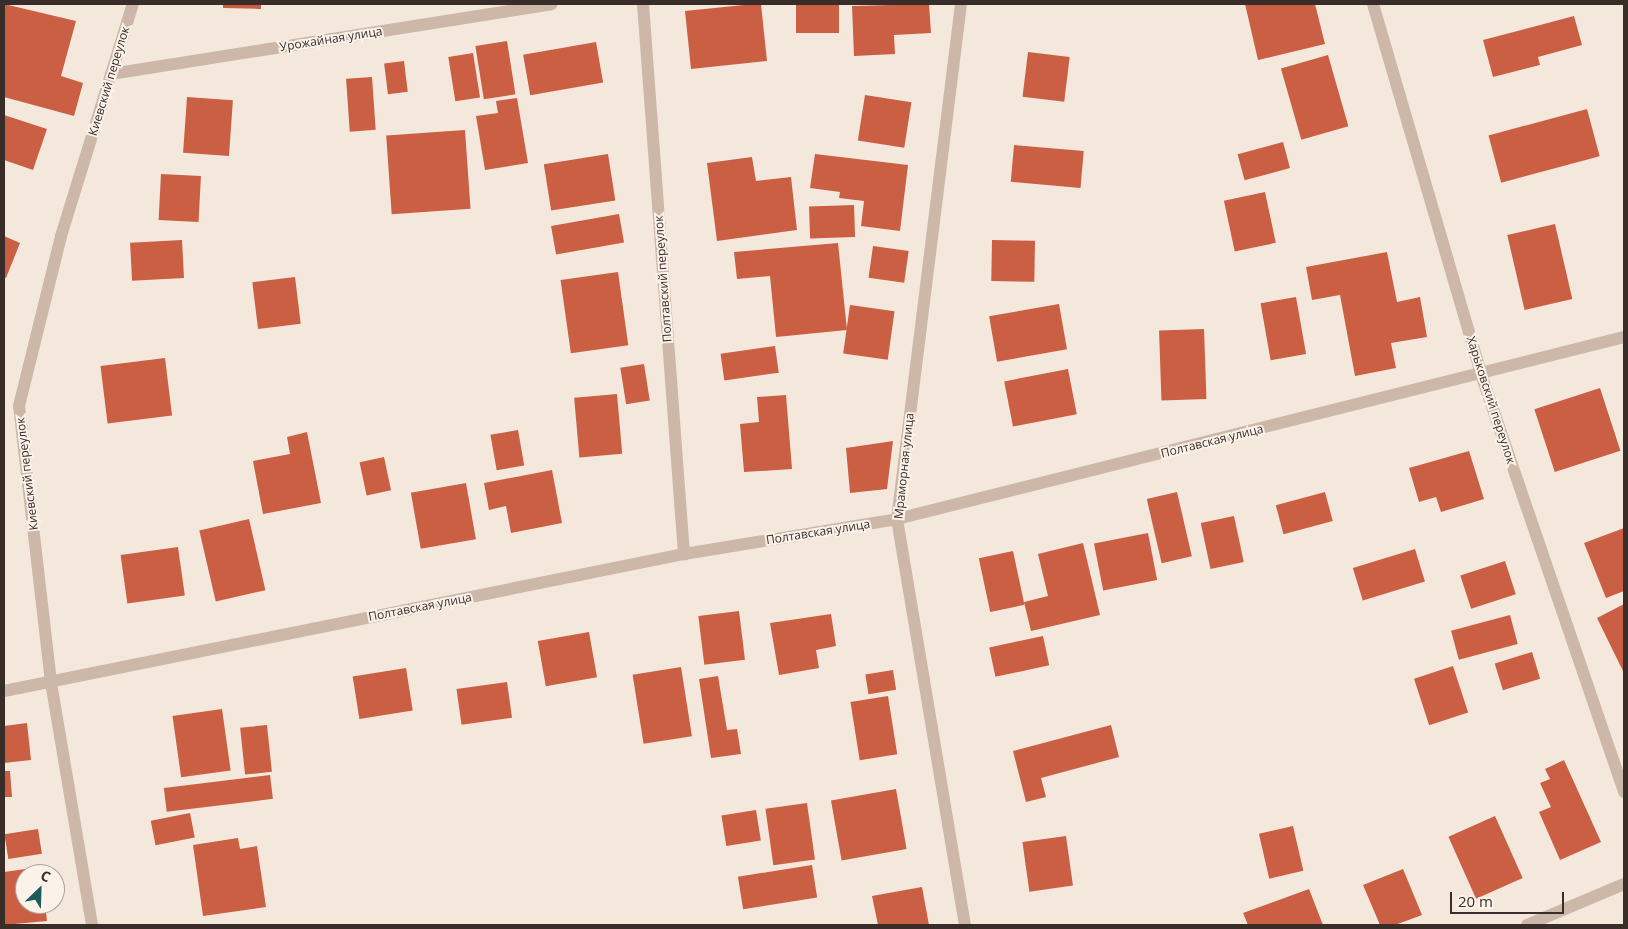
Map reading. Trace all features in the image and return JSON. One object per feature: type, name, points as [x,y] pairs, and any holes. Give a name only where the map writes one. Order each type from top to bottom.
[{"type":"street","name":"Киевский переулок","points":[[92,925],[51,682],[19,406],[61,236],[133,4]]},
{"type":"street","name":"Урожайная улица","points":[[111,74],[551,4]]},
{"type":"street","name":"Полтавский переулок","points":[[643,4],[684,554]]},
{"type":"street","name":"Мраморная улица","points":[[961,4],[897,520],[965,925]]},
{"type":"street","name":"Харьковский переулок","points":[[1373,4],[1481,374],[1624,792]]},
{"type":"street","name":"Полтавская улица","points":[[4,691],[684,554],[897,520],[1624,337]]},
{"type":"street","points":[[1527,925],[1624,884]]},
{"type":"building","points":[[4,4],[76,21],[61,76],[83,83],[74,116],[4,97]]},
{"type":"building","points":[[223,4],[261,4],[261,9],[223,8]]},
{"type":"building","points":[[761,4],[767,61],[691,69],[685,11]]},
{"type":"building","points":[[796,4],[839,4],[839,33],[796,33]]},
{"type":"building","points":[[929,4],[931,33],[894,35],[895,54],[854,56],[852,6]]},
{"type":"building","points":[[1245,4],[1315,4],[1325,44],[1258,60]]},
{"type":"building","points":[[1574,16],[1582,45],[1538,57],[1540,65],[1493,77],[1483,40]]},
{"type":"building","points":[[507,41],[515,94],[484,99],[475,46]]},
{"type":"building","points":[[596,42],[603,82],[530,95],[523,55]]},
{"type":"building","points":[[1028,52],[1070,57],[1064,102],[1023,97]]},
{"type":"building","points":[[473,53],[480,97],[455,101],[448,57]]},
{"type":"building","points":[[1328,55],[1348,126],[1301,140],[1281,69]]},
{"type":"building","points":[[404,61],[408,92],[388,94],[384,63]]},
{"type":"building","points":[[372,77],[376,130],[350,132],[346,79]]},
{"type":"building","points":[[865,95],[911,102],[904,148],[858,140]]},
{"type":"building","points":[[187,97],[233,100],[229,156],[183,153]]},
{"type":"building","points":[[517,98],[528,163],[485,170],[476,116],[498,113],[496,101]]},
{"type":"building","points":[[1587,109],[1600,156],[1501,183],[1488,135]]},
{"type":"building","points":[[4,115],[47,129],[33,170],[4,160]]},
{"type":"building","points":[[465,130],[471,209],[392,214],[386,136]]},
{"type":"building","points":[[1283,142],[1290,168],[1245,180],[1238,154]]},
{"type":"building","points":[[1014,145],[1084,151],[1081,188],[1011,182]]},
{"type":"building","points":[[608,154],[615,200],[551,211],[544,164]]},
{"type":"building","points":[[815,154],[908,165],[900,231],[861,226],[864,201],[839,198],[840,192],[810,188]]},
{"type":"building","points":[[752,157],[756,181],[791,177],[797,230],[717,241],[707,163]]},
{"type":"building","points":[[161,174],[201,176],[199,222],[159,220]]},
{"type":"building","points":[[1265,192],[1276,243],[1235,252],[1224,201]]},
{"type":"building","points":[[854,205],[855,237],[810,239],[809,207]]},
{"type":"building","points":[[619,214],[624,243],[556,255],[551,226]]},
{"type":"building","points":[[1555,224],[1572,299],[1525,310],[1507,235]]},
{"type":"building","points":[[4,236],[20,243],[6,278],[4,277]]},
{"type":"building","points":[[182,240],[184,278],[132,281],[130,243]]},
{"type":"building","points":[[992,240],[1035,241],[1034,282],[991,281]]},
{"type":"building","points":[[838,243],[847,330],[776,337],[770,276],[737,279],[734,252]]},
{"type":"building","points":[[873,246],[909,251],[904,283],[869,278]]},
{"type":"building","points":[[1387,252],[1397,302],[1420,297],[1427,337],[1391,343],[1396,368],[1355,376],[1340,295],[1312,300],[1306,267]]},
{"type":"building","points":[[618,272],[628,345],[571,353],[561,280]]},
{"type":"building","points":[[295,277],[301,324],[258,329],[252,282]]},
{"type":"building","points":[[1296,297],[1306,354],[1271,360],[1261,303]]},
{"type":"building","points":[[1059,304],[1067,349],[997,362],[989,316]]},
{"type":"building","points":[[850,305],[895,311],[888,360],[843,354]]},
{"type":"building","points":[[1204,329],[1206,399],[1161,401],[1159,331]]},
{"type":"building","points":[[775,346],[779,373],[724,380],[721,354]]},
{"type":"building","points":[[165,358],[172,416],[108,423],[100,366]]},
{"type":"building","points":[[644,364],[650,401],[626,404],[620,368]]},
{"type":"building","points":[[1068,369],[1077,414],[1013,427],[1004,381]]},
{"type":"building","points":[[1600,388],[1620,451],[1555,472],[1534,409]]},
{"type":"building","points":[[617,394],[622,454],[579,458],[574,398]]},
{"type":"building","points":[[786,395],[792,469],[744,472],[740,424],[759,422],[757,397]]},
{"type":"building","points":[[518,430],[524,465],[497,470],[490,435]]},
{"type":"building","points":[[307,432],[321,503],[263,514],[253,461],[290,454],[287,437]]},
{"type":"building","points":[[893,441],[887,489],[850,493],[846,448]]},
{"type":"building","points":[[1469,451],[1484,499],[1441,512],[1436,497],[1419,502],[1409,468]]},
{"type":"building","points":[[384,457],[391,490],[367,495],[360,462]]},
{"type":"building","points":[[552,470],[562,523],[511,533],[506,506],[489,510],[484,483]]},
{"type":"building","points":[[466,483],[476,539],[421,549],[411,493]]},
{"type":"building","points":[[1177,492],[1192,556],[1162,563],[1147,499]]},
{"type":"building","points":[[1325,492],[1333,521],[1284,534],[1276,505]]},
{"type":"building","points":[[1234,516],[1244,562],[1211,569],[1201,523]]},
{"type":"building","points":[[249,519],[265,590],[216,602],[199,530]]},
{"type":"building","points":[[1624,528],[1624,591],[1606,598],[1584,543]]},
{"type":"building","points":[[1148,533],[1157,580],[1103,591],[1094,543]]},
{"type":"building","points":[[1083,543],[1100,615],[1031,631],[1024,602],[1048,596],[1038,554]]},
{"type":"building","points":[[178,547],[185,596],[127,604],[121,555]]},
{"type":"building","points":[[1415,549],[1425,582],[1363,601],[1353,568]]},
{"type":"building","points":[[1013,551],[1024,605],[990,612],[979,558]]},
{"type":"building","points":[[1505,561],[1516,594],[1471,609],[1460,576]]},
{"type":"building","points":[[1624,604],[1624,673],[1597,618]]},
{"type":"building","points":[[739,611],[745,660],[704,665],[698,616]]},
{"type":"building","points":[[831,614],[836,646],[816,650],[819,668],[779,675],[770,623]]},
{"type":"building","points":[[1510,615],[1518,644],[1459,660],[1451,631]]},
{"type":"building","points":[[589,632],[597,677],[546,686],[538,641]]},
{"type":"building","points":[[1043,636],[1049,665],[995,677],[989,647]]},
{"type":"building","points":[[1532,652],[1540,679],[1503,690],[1495,663]]},
{"type":"building","points":[[1453,666],[1468,713],[1429,725],[1414,679]]},
{"type":"building","points":[[681,667],[692,736],[644,744],[633,675]]},
{"type":"building","points":[[406,668],[413,710],[359,719],[353,676]]},
{"type":"building","points":[[893,670],[896,690],[868,694],[865,674]]},
{"type":"building","points":[[718,676],[727,730],[737,729],[741,754],[711,758],[699,679]]},
{"type":"building","points":[[507,682],[512,718],[462,725],[456,689]]},
{"type":"building","points":[[888,696],[897,754],[860,760],[850,702]]},
{"type":"building","points":[[222,709],[231,770],[181,777],[172,716]]},
{"type":"building","points":[[27,723],[31,760],[4,763],[4,726]]},
{"type":"building","points":[[267,725],[272,772],[245,775],[240,728]]},
{"type":"building","points":[[1111,725],[1119,757],[1041,778],[1046,797],[1026,802],[1013,751]]},
{"type":"building","points":[[1564,760],[1601,842],[1560,860],[1539,812],[1551,807],[1540,783],[1550,779],[1545,769]]},
{"type":"building","points":[[4,771],[10,771],[12,797],[4,797]]},
{"type":"building","points":[[270,775],[273,799],[167,812],[164,788]]},
{"type":"building","points":[[896,789],[907,849],[842,861],[831,800]]},
{"type":"building","points":[[807,803],[815,859],[773,865],[765,809]]},
{"type":"building","points":[[756,810],[761,841],[726,846],[721,815]]},
{"type":"building","points":[[190,813],[195,838],[156,845],[151,821]]},
{"type":"building","points":[[1495,816],[1523,878],[1476,899],[1448,837]]},
{"type":"building","points":[[1293,826],[1303,871],[1269,879],[1259,834]]},
{"type":"building","points":[[38,829],[42,854],[8,859],[4,834]]},
{"type":"building","points":[[1066,836],[1073,886],[1029,892],[1022,842]]},
{"type":"building","points":[[238,838],[240,849],[257,846],[266,907],[203,916],[193,845]]},
{"type":"building","points":[[812,865],[817,898],[743,909],[738,877]]},
{"type":"building","points":[[1403,869],[1422,915],[1395,925],[1380,925],[1363,885]]},
{"type":"building","points":[[15,870],[15,914],[46,914],[47,921],[4,925],[4,872]]},
{"type":"building","points":[[922,887],[929,925],[878,925],[872,896]]},
{"type":"building","points":[[1309,889],[1323,925],[1248,925],[1243,913]]}]
